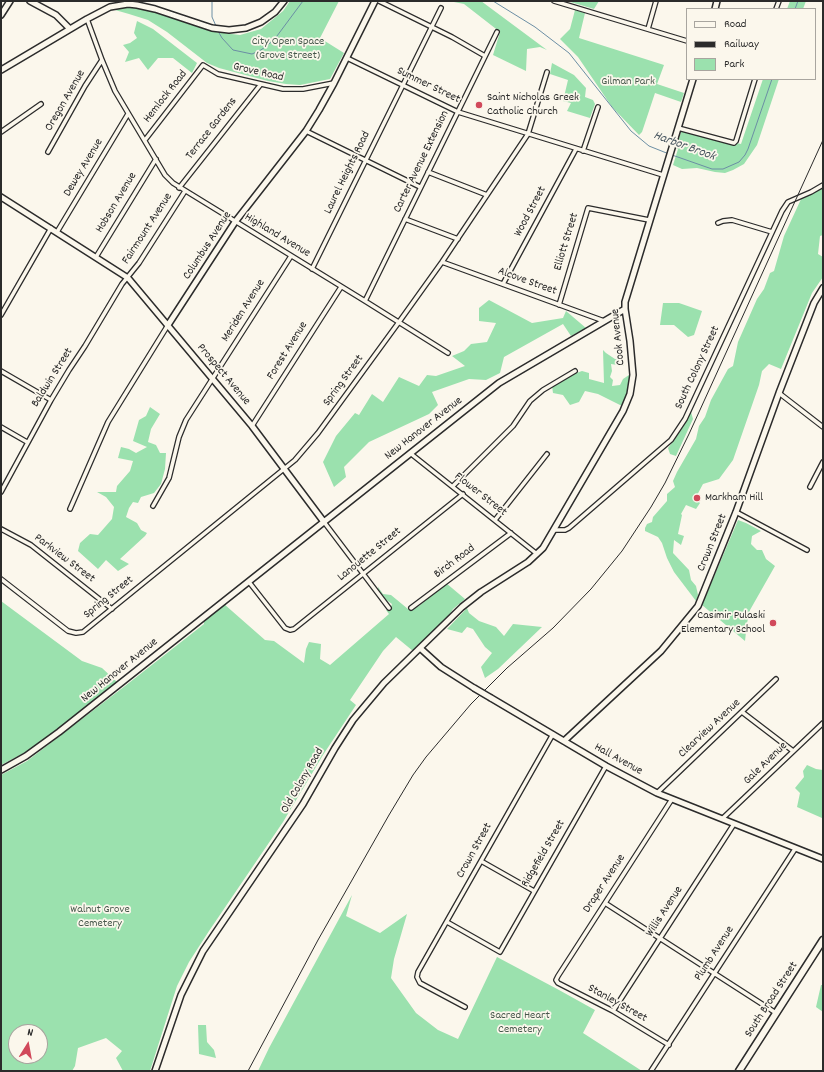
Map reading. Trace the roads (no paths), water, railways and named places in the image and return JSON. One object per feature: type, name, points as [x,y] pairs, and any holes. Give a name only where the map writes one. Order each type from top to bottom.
[{"type":"main road","points":[[1,15],[10,1]]},
{"type":"main road","points":[[30,1],[56,15],[70,28]]},
{"type":"main road","points":[[1,70],[87,18],[110,7],[128,4],[137,5],[202,25],[217,29],[229,30],[246,28],[261,22],[275,12],[284,1]]},
{"type":"main road","name":"Columbus Avenue","points":[[168,325],[174,318],[235,222],[306,131],[334,84],[375,1]]},
{"type":"main road","name":"Cook Avenue","points":[[537,554],[543,548],[554,530],[622,411],[630,394],[633,375],[625,308],[627,296],[693,80]]},
{"type":"main road","name":"Prospect Avenue","points":[[1,197],[128,278],[252,426],[324,522]]},
{"type":"main road","name":"Crown Street","points":[[564,741],[662,651],[698,606],[736,512],[779,393],[814,303],[823,288]]},
{"type":"main road","name":"New Hanover Avenue","points":[[1,770],[26,756],[59,732],[499,383],[625,308]]},
{"type":"main road","name":"Old Colony Road","points":[[155,1071],[180,995],[207,944],[296,814],[334,748],[353,720],[374,693],[471,599],[537,554]]},
{"type":"main road","name":"Hall Avenue","points":[[420,648],[441,667],[474,688],[606,766],[657,793],[823,859]]},
{"type":"main road","name":"South Broad Street","points":[[739,1071],[823,940]]},
{"type":"street","points":[[380,1],[431,26],[485,56]]},
{"type":"street","points":[[554,1],[686,40]]},
{"type":"street","points":[[648,29],[656,1]]},
{"type":"street","name":"Laurel Heights Road","points":[[312,269],[441,8]]},
{"type":"street","name":"Highland Avenue","points":[[87,18],[112,86],[168,179],[179,188],[341,287],[365,300],[448,353]]},
{"type":"street","name":"Carter Avenue Extension","points":[[365,300],[497,32]]},
{"type":"street","name":"Summer Street","points":[[347,58],[458,112],[663,175]]},
{"type":"street","name":"Oregon Avenue","points":[[48,152],[85,86],[102,60]]},
{"type":"street","name":"Grove Road","points":[[203,65],[218,74],[283,89],[293,90],[334,84]]},
{"type":"street","name":"Hemlock Road","points":[[145,140],[203,65]]},
{"type":"street","name":"Spring Street","points":[[1,579],[68,631],[76,633],[83,632],[285,469],[303,452],[314,438],[399,322],[458,239],[528,134],[547,72]]},
{"type":"street","points":[[678,128],[734,143],[736,141],[755,80]]},
{"type":"street","name":"Terrace Gardens","points":[[179,188],[261,84]]},
{"type":"street","points":[[1,132],[41,104]]},
{"type":"street","points":[[583,151],[598,107]]},
{"type":"street","name":"Dewey Avenue","points":[[57,232],[128,114]]},
{"type":"street","points":[[306,131],[420,187]]},
{"type":"street","name":"Wood Street","points":[[503,284],[576,149]]},
{"type":"street","name":"Hobson Avenue","points":[[96,257],[156,159]]},
{"type":"street","points":[[428,172],[487,195]]},
{"type":"street","name":"South Colony Street","points":[[554,530],[565,530],[569,528],[663,448],[677,433],[685,419],[782,211],[788,202],[823,185]]},
{"type":"street","name":"Fairmount Avenue","points":[[128,278],[185,191]]},
{"type":"street","name":"Elliott Street","points":[[559,305],[588,208],[649,220]]},
{"type":"street","points":[[405,219],[458,239]]},
{"type":"street","points":[[718,222],[732,220],[772,232]]},
{"type":"street","points":[[1,315],[51,228]]},
{"type":"street","name":"Meriden Avenue","points":[[153,506],[169,478],[176,446],[182,428],[291,256]]},
{"type":"street","name":"Alcove Street","points":[[442,262],[604,321]]},
{"type":"street","name":"Baldwin Street","points":[[1,492],[3,483],[51,400],[120,288],[128,278]]},
{"type":"street","name":"Forest Avenue","points":[[252,426],[341,287]]},
{"type":"street","name":"Columbus Avenue","points":[[70,509],[108,422],[168,325]]},
{"type":"street","points":[[453,486],[513,426],[530,401],[543,390],[575,371]]},
{"type":"street","points":[[1,372],[51,400]]},
{"type":"street","points":[[779,393],[823,427]]},
{"type":"street","points":[[1,427],[27,442]]},
{"type":"street","name":"Flower Street","points":[[410,453],[537,554]]},
{"type":"street","points":[[495,520],[547,454]]},
{"type":"street","points":[[810,487],[823,462]]},
{"type":"street","name":"Lanouette Street","points":[[248,582],[285,628],[290,630],[294,629],[463,494]]},
{"type":"street","points":[[736,512],[807,550]]},
{"type":"street","name":"Prospect Avenue","points":[[324,522],[389,608]]},
{"type":"street","name":"Parkview Street","points":[[1,529],[31,545],[112,609]]},
{"type":"street","name":"Birch Road","points":[[411,608],[511,533]]},
{"type":"street","name":"Clearview Avenue","points":[[657,793],[776,680]]},
{"type":"street","points":[[742,712],[793,751]]},
{"type":"street","name":"Gale Avenue","points":[[722,819],[823,723]]},
{"type":"street","name":"Crown Street","points":[[465,1007],[420,983],[416,977],[553,734]]},
{"type":"street","name":"Ridgefield Street","points":[[447,922],[500,952],[606,766]]},
{"type":"street","name":"Draper Avenue","points":[[556,980],[672,799]]},
{"type":"street","name":"Willis Avenue","points":[[613,1012],[734,824]]},
{"type":"street","name":"Plumb Avenue","points":[[652,1071],[795,848]]},
{"type":"street","points":[[481,861],[534,891]]},
{"type":"street","points":[[605,903],[776,1013]]},
{"type":"street","name":"Stanley Street","points":[[556,980],[558,983],[613,1012],[669,1045]]},
{"type":"waterway","name":"Harbor Brook","points":[[212,1],[212,17],[216,26]]},
{"type":"waterway","name":"Harbor Brook","points":[[218,31],[233,50],[252,54],[261,50],[274,40],[303,1]]},
{"type":"waterway","name":"Harbor Brook","points":[[493,1],[535,27],[569,53],[631,131],[649,146],[669,154]]},
{"type":"waterway","name":"Harbor Brook","points":[[795,8],[798,1]]},
{"type":"waterway","name":"Harbor Brook","points":[[672,155],[712,169],[723,169],[739,162],[748,149],[772,80]]},
{"type":"railway","points":[[248,1071],[318,940],[413,775],[426,757],[471,704],[507,668],[553,628],[591,589],[622,551],[651,507],[665,483],[689,434],[823,140]]},
{"type":"place","name":"Saint Nicholas Greek Catholic Church","points":[[479,105]]},
{"type":"place","name":"Markham Hill","points":[[697,498]]},
{"type":"place","name":"Casimir Pulaski Elementary School","points":[[773,623]]},
{"type":"park label","name":"City Open Space (Grove Street)","points":[[288,49]]},
{"type":"park label","name":"Gilman Park","points":[[628,82]]},
{"type":"park label","name":"Walnut Grove Cemetery","points":[[100,917]]},
{"type":"park label","name":"Sacred Heart Cemetery","points":[[520,1023]]}]
